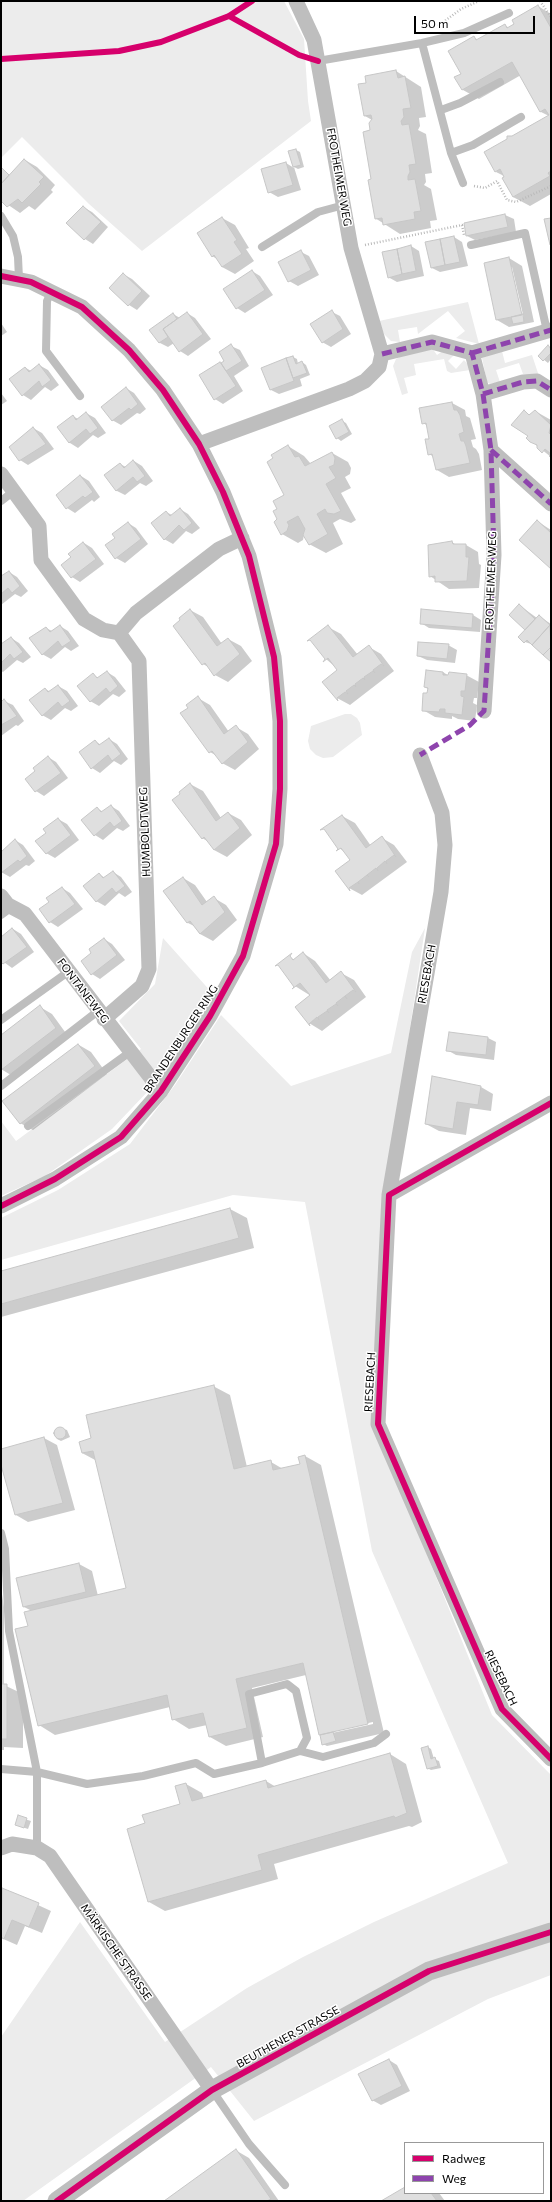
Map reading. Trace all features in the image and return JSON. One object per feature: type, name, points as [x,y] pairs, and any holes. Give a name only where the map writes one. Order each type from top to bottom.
[{"type":"street","name":"FROTHEIMER WEG","points":[[296,1],[314,40],[351,248],[382,354]]},
{"type":"street","name":"BRANDENBURGER RING","points":[[1,276],[31,282],[82,307],[129,350],[163,390],[199,444],[242,538],[269,631],[274,657],[280,721],[280,789],[276,844],[243,956],[210,1016],[161,1091],[121,1137],[55,1179],[1,1206]]},
{"type":"street","points":[[199,444],[349,389],[365,381],[379,367],[382,354],[432,342],[472,353],[549,331]]},
{"type":"street","name":"FROTHEIMER WEG","points":[[472,353],[483,394],[491,450],[494,554],[484,711]]},
{"type":"street","points":[[483,394],[523,382],[537,381],[551,390]]},
{"type":"street","points":[[491,450],[551,504]]},
{"type":"street","points":[[1,474],[39,526],[40,560],[84,619],[103,630],[119,633],[136,613],[219,549],[242,538]]},
{"type":"street","name":"HUMBOLDTWEG","points":[[101,1015],[142,986],[149,969],[140,661],[119,633]]},
{"type":"street","name":"RIESEBACH","points":[[420,755],[442,813],[446,846],[441,892],[389,1196],[378,1424],[502,1709],[551,1759]]},
{"type":"street","name":"FONTANEWEG","points":[[1,896],[7,911],[25,914],[101,1015],[161,1091]]},
{"type":"street","points":[[389,1196],[551,1102]]},
{"type":"street","name":"MÄRKISCHE STRASSE","points":[[1,1848],[12,1844],[37,1848],[50,1856],[212,2090]]},
{"type":"street","name":"BEUTHENER STRASSE","points":[[57,2201],[212,2090],[430,1971],[551,1932]]},
{"type":"lane","points":[[318,61],[425,42],[464,33],[509,13]]},
{"type":"lane","points":[[425,42],[451,153],[463,183]]},
{"type":"lane","points":[[440,110],[460,103],[500,82]]},
{"type":"lane","points":[[451,153],[472,145],[521,117]]},
{"type":"lane","points":[[262,247],[318,212],[344,205]]},
{"type":"lane","points":[[1,216],[13,236],[18,257],[19,279]]},
{"type":"lane","points":[[471,245],[525,233],[549,331]]},
{"type":"lane","points":[[51,292],[47,301],[46,351],[80,396]]},
{"type":"lane","points":[[1,501],[14,491]]},
{"type":"lane","points":[[1,1020],[68,972]]},
{"type":"lane","points":[[1,1086],[101,1015]]},
{"type":"lane","points":[[28,1126],[130,1052]]},
{"type":"lane","points":[[1,1533],[5,1549],[9,1631],[37,1772],[37,1848]]},
{"type":"lane","points":[[262,1763],[249,1694],[287,1684],[296,1691],[307,1738],[300,1751]]},
{"type":"lane","points":[[1,1769],[37,1772],[87,1784],[143,1776],[196,1763],[214,1774],[262,1763],[300,1751],[323,1757],[374,1743],[386,1734]]},
{"type":"lane","points":[[212,2090],[249,2144],[285,2185]]},
{"type":"path","points":[[425,42],[434,30],[445,20],[461,9],[478,1]]},
{"type":"path","points":[[540,1],[551,17]]},
{"type":"path","points":[[463,183],[485,188],[497,181],[507,200],[511,202],[530,197],[551,186]]},
{"type":"path","points":[[351,248],[462,225],[465,238],[471,245]]},
{"type":"shaded area","points":[[1,1],[284,1],[304,39],[308,101],[311,121],[142,251],[89,204],[22,137],[1,158]]},
{"type":"shaded area","points":[[468,302],[479,344],[456,338],[465,331],[448,311],[418,334],[417,327],[398,330],[400,342],[391,341],[384,334],[379,321]]},
{"type":"shaded area","points":[[432,348],[437,355],[444,350],[457,352],[448,361],[456,369],[464,360],[471,368],[470,370],[451,373],[447,371],[444,359],[414,364],[416,375],[404,378],[408,393],[402,395],[393,366],[396,359],[405,354]]},
{"type":"shaded area","points":[[502,351],[505,363],[532,355],[539,376],[523,374],[519,363],[496,370],[500,382],[490,384],[487,382],[482,358]]},
{"type":"shaded area","points":[[345,714],[351,714],[357,718],[360,723],[362,735],[333,757],[323,758],[316,755],[310,749],[308,741],[311,726]]},
{"type":"shaded area","points":[[425,928],[387,1181],[374,1424],[492,1715],[551,1775],[551,1975],[488,1999],[254,2121],[211,2067],[23,2201],[1,2201],[1,2037],[80,1922],[165,2042],[247,1988],[303,1957],[374,1922],[508,1863],[372,1551],[305,1202],[233,1195],[1,1260],[1,1218],[58,1190],[130,1144],[175,1085],[221,1015],[291,1086],[391,1053],[412,952]]},
{"type":"shaded area","points":[[163,938],[213,994],[195,1025],[151,1088],[112,1129],[45,1176],[1,1196],[1,1121],[16,1141],[141,1049],[119,1021],[155,984]]},
{"type":"building","points":[[538,5],[551,28],[551,171],[548,173],[550,176],[513,197],[502,178],[504,177],[500,169],[495,172],[484,152],[507,139],[507,136],[512,136],[549,115],[545,109],[540,112],[512,62],[462,90],[454,77],[461,74],[448,51],[474,36],[476,40],[505,24],[507,28],[514,24],[512,20]]},
{"type":"building","points":[[396,70],[398,78],[405,76],[411,108],[403,109],[404,117],[401,121],[402,125],[409,124],[416,164],[409,165],[410,172],[408,180],[415,179],[421,211],[414,212],[415,219],[383,225],[382,218],[375,219],[368,180],[371,179],[363,132],[370,130],[369,123],[372,119],[371,115],[364,116],[358,84],[366,83],[365,76]]},
{"type":"building","points":[[296,149],[301,165],[293,167],[288,151]]},
{"type":"building","points":[[24,159],[44,177],[39,182],[41,184],[22,203],[18,199],[7,207],[1,201],[1,184]]},
{"type":"building","points":[[286,162],[293,185],[268,193],[261,169]]},
{"type":"building","points":[[1,167],[9,175],[1,184]]},
{"type":"building","points":[[83,206],[101,222],[84,240],[66,223]]},
{"type":"building","points":[[505,214],[508,227],[466,236],[464,223]]},
{"type":"building","points":[[222,217],[237,240],[234,242],[242,254],[222,267],[214,255],[212,257],[197,233]]},
{"type":"building","points":[[551,218],[551,244],[550,245],[544,219]]},
{"type":"building","points":[[454,236],[460,262],[445,265],[440,239]]},
{"type":"building","points":[[440,239],[445,265],[431,268],[425,242]]},
{"type":"building","points":[[411,245],[416,271],[402,274],[397,249]]},
{"type":"building","points":[[397,249],[402,274],[388,278],[382,252]]},
{"type":"building","points":[[301,250],[311,270],[288,282],[278,262]]},
{"type":"building","points":[[509,257],[522,315],[496,320],[484,263]]},
{"type":"building","points":[[252,270],[265,290],[236,309],[223,289]]},
{"type":"building","points":[[123,273],[142,291],[128,306],[109,288]]},
{"type":"building","points":[[332,310],[343,329],[322,343],[310,324]]},
{"type":"building","points":[[187,312],[203,334],[179,352],[163,329]]},
{"type":"building","points":[[173,313],[177,319],[163,329],[168,337],[159,343],[149,330]]},
{"type":"building","points":[[523,314],[524,322],[513,324],[511,317]]},
{"type":"building","points":[[231,344],[242,361],[226,371],[221,363],[224,361],[219,352]]},
{"type":"building","points":[[548,345],[551,349],[551,353],[543,361],[538,356]]},
{"type":"building","points":[[293,356],[296,364],[302,361],[307,373],[293,378],[286,358]]},
{"type":"building","points":[[286,358],[294,381],[270,390],[261,368]]},
{"type":"building","points":[[220,362],[236,386],[214,400],[199,375]]},
{"type":"building","points":[[39,364],[51,380],[42,387],[39,381],[22,396],[9,379],[25,367],[29,372]]},
{"type":"building","points":[[126,387],[138,404],[131,410],[129,408],[112,421],[101,407]]},
{"type":"building","points":[[452,402],[454,410],[457,410],[460,415],[464,432],[459,434],[461,441],[464,441],[466,446],[470,463],[436,470],[432,454],[428,455],[425,439],[429,439],[426,423],[422,424],[419,408]]},
{"type":"building","points":[[524,410],[529,415],[535,410],[551,425],[549,433],[551,435],[551,454],[545,449],[542,453],[537,448],[537,445],[530,442],[526,438],[528,436],[511,425]]},
{"type":"building","points":[[86,412],[98,428],[90,434],[86,429],[69,443],[57,427],[73,415],[76,420]]},
{"type":"building","points":[[342,419],[349,432],[336,439],[329,426]]},
{"type":"building","points":[[33,427],[46,444],[19,461],[9,447]]},
{"type":"building","points":[[288,445],[295,457],[299,456],[305,466],[332,452],[335,458],[334,465],[329,467],[336,478],[326,484],[341,511],[334,514],[327,513],[325,509],[317,514],[328,534],[309,545],[303,535],[305,529],[298,516],[287,522],[289,525],[287,531],[281,535],[274,522],[277,519],[273,511],[277,509],[273,501],[284,495],[267,462],[273,458],[271,455]]},
{"type":"building","points":[[133,460],[145,476],[137,482],[133,477],[116,491],[104,475],[120,463],[124,468]]},
{"type":"building","points":[[80,475],[93,492],[85,498],[83,496],[66,509],[56,495]]},
{"type":"building","points":[[180,508],[192,523],[184,530],[179,525],[164,540],[151,523],[166,511],[170,516]]},
{"type":"building","points":[[537,520],[551,533],[551,569],[519,540]]},
{"type":"building","points":[[128,522],[141,539],[115,559],[105,545],[115,538],[112,534]]},
{"type":"building","points":[[452,541],[453,544],[466,544],[466,557],[469,557],[467,581],[435,582],[435,576],[429,577],[428,545]]},
{"type":"building","points":[[83,542],[96,559],[71,578],[61,565],[71,557],[68,554]]},
{"type":"building","points":[[9,571],[20,586],[12,593],[8,588],[1,594],[1,576]]},
{"type":"building","points":[[519,604],[535,619],[525,630],[509,615]]},
{"type":"building","points":[[190,609],[217,646],[228,638],[240,654],[214,676],[205,663],[202,665],[173,626],[180,620],[179,618]]},
{"type":"building","points":[[421,609],[473,614],[472,628],[420,624]]},
{"type":"building","points":[[539,615],[550,625],[532,645],[527,640],[524,643],[518,637]]},
{"type":"building","points":[[60,625],[71,641],[62,647],[58,641],[42,655],[29,638],[46,627],[50,632]]},
{"type":"building","points":[[328,625],[353,657],[369,645],[384,666],[381,664],[373,670],[375,673],[373,671],[364,677],[365,680],[363,678],[355,684],[356,687],[354,685],[346,691],[348,694],[345,692],[337,698],[338,701],[322,682],[337,670],[328,658],[323,662],[325,659],[310,640],[307,641]]},
{"type":"building","points":[[550,625],[551,647],[543,655],[532,645]]},
{"type":"building","points":[[11,637],[23,652],[14,659],[10,654],[1,663],[1,644]]},
{"type":"building","points":[[418,642],[449,644],[447,659],[417,656]]},
{"type":"building","points":[[551,647],[551,662],[543,655]]},
{"type":"building","points":[[426,670],[443,672],[443,675],[448,675],[449,672],[467,674],[465,691],[461,691],[461,696],[464,697],[462,715],[445,713],[445,709],[440,709],[439,712],[422,711],[423,693],[427,693],[428,688],[424,687]]},
{"type":"building","points":[[107,671],[118,686],[110,693],[106,688],[90,702],[77,686],[93,673],[97,678]]},
{"type":"building","points":[[58,685],[70,701],[62,707],[58,702],[42,716],[29,700],[45,688],[48,692]]},
{"type":"building","points":[[198,696],[224,734],[236,725],[248,742],[222,764],[212,751],[209,753],[180,713],[188,708],[186,705]]},
{"type":"building","points":[[4,699],[17,716],[1,725],[1,702]]},
{"type":"building","points":[[109,738],[121,754],[112,761],[108,755],[91,769],[79,752],[95,740],[99,745]]},
{"type":"building","points":[[48,756],[61,773],[35,792],[25,779],[35,771],[33,768]]},
{"type":"building","points":[[190,783],[216,821],[228,812],[240,828],[214,850],[204,837],[202,839],[172,800]]},
{"type":"building","points":[[111,805],[122,821],[114,827],[110,822],[94,836],[81,820],[97,807],[101,812]]},
{"type":"building","points":[[342,815],[366,848],[382,836],[396,857],[394,855],[386,861],[387,864],[385,861],[377,868],[378,871],[376,868],[349,888],[350,891],[335,871],[350,860],[341,848],[336,851],[338,849],[324,829],[320,830]]},
{"type":"building","points":[[58,818],[71,835],[46,854],[35,841],[46,833],[43,829]]},
{"type":"building","points":[[15,839],[27,856],[20,862],[18,860],[1,873],[1,852]]},
{"type":"building","points":[[113,871],[125,886],[116,893],[112,888],[96,902],[83,886],[99,873],[103,878]]},
{"type":"building","points":[[183,877],[202,905],[214,896],[225,912],[200,934],[190,921],[187,923],[163,891]]},
{"type":"building","points":[[62,887],[75,904],[49,923],[39,909],[49,902],[46,898]]},
{"type":"building","points":[[12,928],[27,947],[3,964],[1,962],[1,937]]},
{"type":"building","points":[[104,938],[117,955],[91,975],[81,961],[91,953],[89,949]]},
{"type":"building","points":[[303,952],[326,983],[341,971],[356,992],[353,990],[336,1003],[338,1006],[336,1004],[327,1010],[329,1013],[327,1011],[318,1017],[319,1020],[317,1017],[309,1024],[310,1026],[295,1007],[310,995],[300,983],[292,989],[294,987],[278,965],[275,966],[292,953],[290,956],[293,960]]},
{"type":"building","points":[[40,1005],[56,1028],[1,1070],[1,1035]]},
{"type":"building","points":[[449,1032],[488,1037],[486,1055],[446,1051]]},
{"type":"building","points":[[78,1044],[95,1066],[20,1124],[2,1101]]},
{"type":"building","points":[[432,1076],[481,1086],[478,1105],[457,1102],[453,1129],[425,1124]]},
{"type":"building","points":[[230,1208],[239,1238],[1,1304],[1,1271]]},
{"type":"building","points":[[214,1385],[234,1469],[271,1460],[273,1470],[300,1464],[298,1457],[305,1455],[368,1724],[319,1735],[303,1663],[236,1679],[247,1728],[209,1737],[203,1713],[172,1720],[167,1695],[38,1726],[15,1629],[28,1626],[24,1612],[126,1588],[93,1451],[82,1453],[79,1442],[91,1438],[86,1415]]},
{"type":"building","points":[[58,1427],[62,1427],[66,1433],[62,1439],[58,1439],[54,1435],[54,1431]]},
{"type":"building","points":[[44,1437],[63,1503],[15,1515],[1,1465],[1,1449]]},
{"type":"building","points":[[79,1563],[86,1592],[23,1607],[16,1578]]},
{"type":"building","points":[[1,1684],[7,1684],[7,1739],[1,1739]]},
{"type":"building","points":[[333,1732],[336,1741],[322,1745],[320,1735]]},
{"type":"building","points":[[428,1746],[431,1759],[435,1757],[438,1766],[427,1769],[421,1748]]},
{"type":"building","points":[[390,1753],[407,1813],[395,1818],[394,1816],[258,1855],[262,1870],[148,1902],[127,1829],[145,1823],[142,1815],[180,1804],[175,1786],[186,1783],[192,1801],[266,1780],[268,1788]]},
{"type":"building","points":[[18,1815],[27,1818],[24,1828],[15,1825]]},
{"type":"building","points":[[2,1888],[39,1903],[29,1927],[12,1920],[4,1939],[1,1937]]},
{"type":"building","points":[[389,2059],[402,2086],[372,2101],[358,2074]]},
{"type":"building","points":[[236,2149],[271,2199],[267,2201],[164,2201]]},
{"type":"building","points":[[404,2188],[404,2194],[432,2194],[437,2201],[381,2201]]},
{"type":"marked path","points":[[472,353],[551,330]]},
{"type":"marked path","points":[[382,354],[432,342],[472,353],[483,394],[491,450],[494,555],[484,711],[470,725],[420,755]]},
{"type":"marked path","points":[[483,394],[523,382],[537,381],[551,390]]},
{"type":"marked path","points":[[491,450],[551,504]]},
{"type":"cycle path","points":[[1,59],[119,51],[161,42],[229,16],[252,1]]},
{"type":"cycle path","points":[[229,16],[299,55],[318,61]]},
{"type":"cycle path","points":[[1,276],[31,282],[82,307],[129,350],[163,390],[199,444],[223,492],[249,556],[274,657],[280,721],[280,789],[276,844],[243,956],[210,1016],[161,1091],[121,1137],[55,1179],[1,1206]]},
{"type":"cycle path","points":[[551,1103],[389,1195],[378,1424],[502,1709],[551,1759]]},
{"type":"cycle path","points":[[57,2201],[212,2090],[429,1971],[551,1932]]}]
